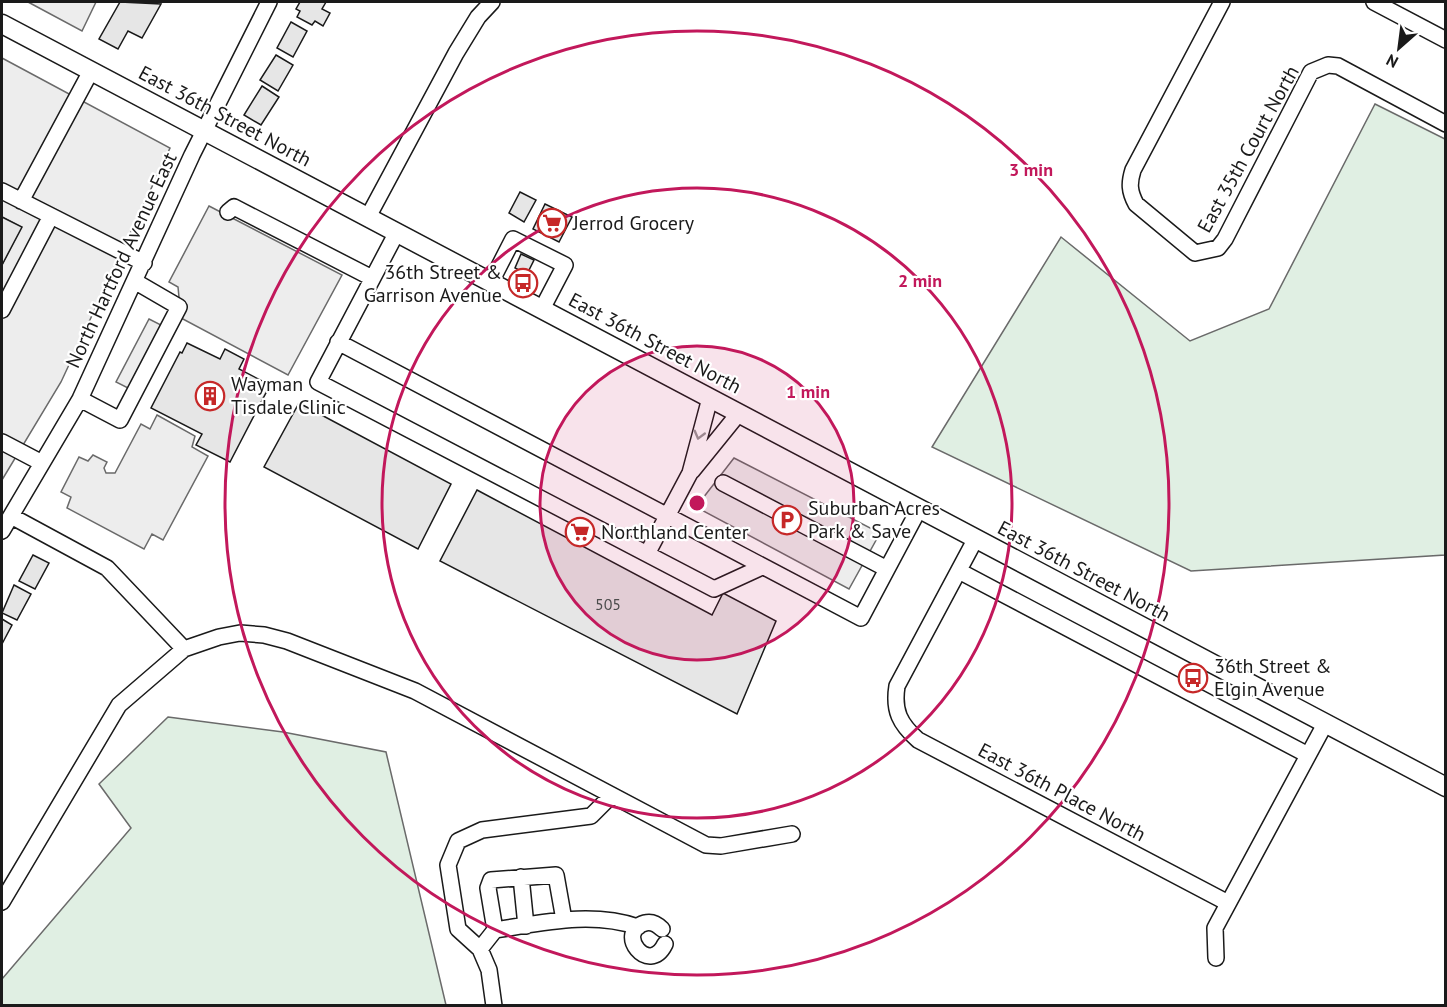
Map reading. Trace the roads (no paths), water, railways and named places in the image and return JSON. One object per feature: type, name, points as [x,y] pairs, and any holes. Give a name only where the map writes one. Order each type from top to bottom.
[{"type":"main road","name":"East 36th Street North","points":[[2,24],[1446,788]]},
{"type":"street","name":"North Hartford Avenue East","points":[[2,531],[80,399],[136,282],[204,130],[269,2]]},
{"type":"street","points":[[368,217],[456,53],[478,17],[492,2]]},
{"type":"street","name":"East 35th Court North","points":[[1222,2],[1133,170],[1129,182],[1131,194],[1137,204],[1195,253],[1218,248],[1225,239],[1311,72],[1320,67],[1338,66],[1446,124]]},
{"type":"street","points":[[1378,2],[1446,40]]},
{"type":"street","points":[[21,201],[91,71]]},
{"type":"street","points":[[2,191],[144,263]]},
{"type":"street","points":[[228,212],[234,207],[372,278]]},
{"type":"street","points":[[2,310],[51,216]]},
{"type":"street","points":[[397,232],[318,382],[714,589],[762,567]]},
{"type":"street","points":[[491,282],[513,239],[565,265],[543,309]]},
{"type":"street","points":[[80,399],[120,420],[178,307],[136,282]]},
{"type":"street","points":[[338,342],[861,618],[919,509]]},
{"type":"street","points":[[690,473],[710,398]]},
{"type":"street","points":[[647,554],[690,473],[739,413]]},
{"type":"street","points":[[2,442],[42,463]]},
{"type":"street","points":[[723,483],[887,569]]},
{"type":"street","points":[[11,516],[107,568],[184,649]]},
{"type":"street","points":[[975,540],[959,572],[1308,755]]},
{"type":"street","name":"East 36th Place North","points":[[959,572],[897,687],[895,702],[897,716],[905,729],[918,740],[1228,903]]},
{"type":"street","points":[[2,902],[119,705],[184,649],[219,637],[240,633],[264,635],[287,642],[415,691],[706,845],[721,846],[792,834]]},
{"type":"street","points":[[1216,958],[1215,928],[1325,724]]},
{"type":"street","points":[[494,1005],[489,970],[480,949],[458,929],[448,865],[458,840],[482,830],[591,816],[611,796]]},
{"type":"street","points":[[495,930],[488,888],[491,880],[556,875],[564,920]]},
{"type":"street","points":[[521,877],[526,926]]},
{"type":"street","points":[[480,949],[495,930],[564,920],[607,919],[638,927],[653,923],[662,928]]},
{"type":"street","points":[[638,927],[633,943],[644,955],[654,955],[665,944]]},
{"type":"place","name":"Jerrod Grocery","points":[[552,223]]},
{"type":"place","name":"36th Street & Garrison Avenue","points":[[523,283]]},
{"type":"place","name":"Wayman Tisdale Clinic","points":[[210,396]]},
{"type":"place","name":"Suburban Acres Park & Save","points":[[787,520]]},
{"type":"place","name":"Northland Center","points":[[580,532]]},
{"type":"place","name":"36th Street & Elgin Avenue","points":[[1193,678]]}]
